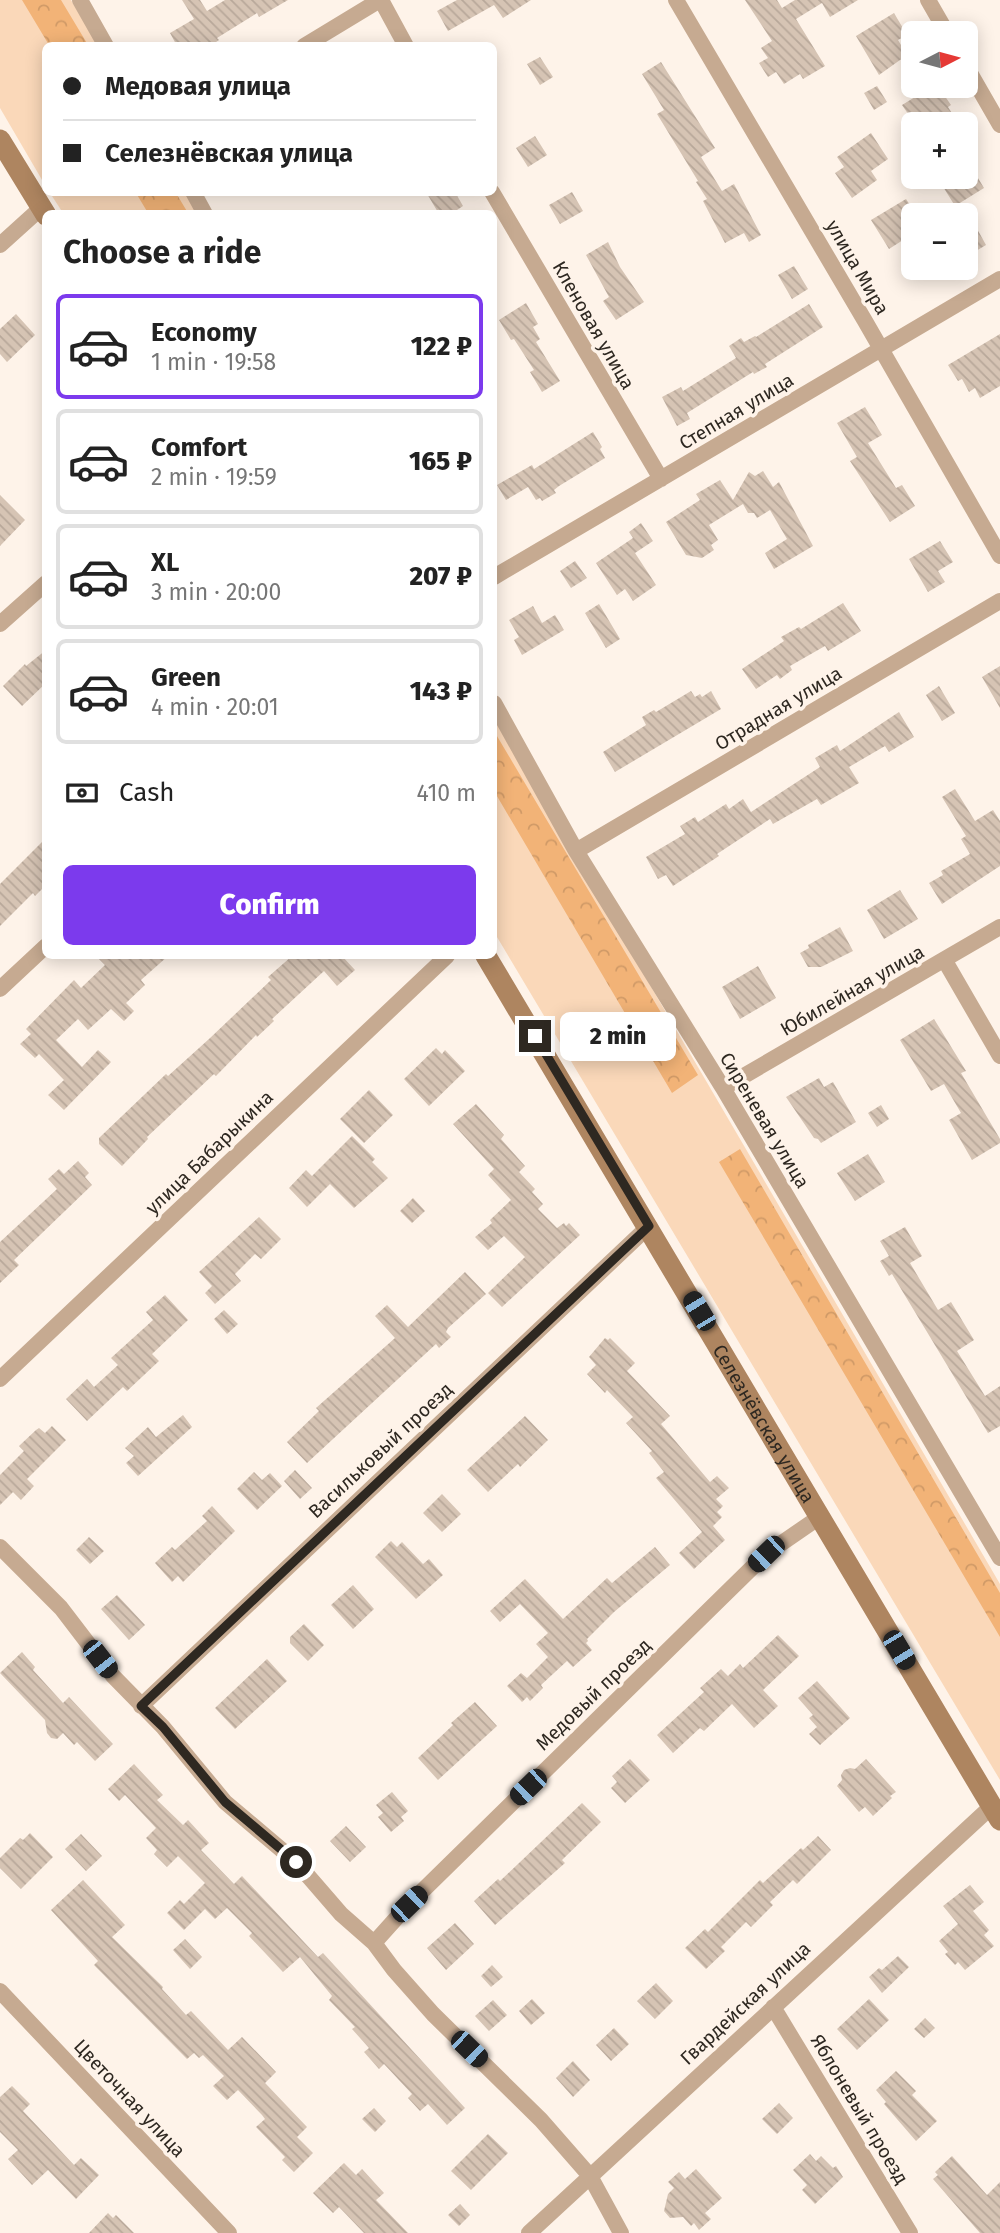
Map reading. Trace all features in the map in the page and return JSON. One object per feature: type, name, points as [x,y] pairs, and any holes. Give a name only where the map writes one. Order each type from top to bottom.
[{"type":"street","points":[[80,0],[104,42]]},
{"type":"street","points":[[310,42],[380,0],[404,42]]},
{"type":"street","name":"улица Мира","points":[[676,0],[1000,556]]},
{"type":"street","points":[[928,0],[940,21]]},
{"type":"street","points":[[978,87],[1000,125]]},
{"type":"street","points":[[0,140],[42,210]]},
{"type":"street","name":"Кленовая улица","points":[[494,196],[661,479]]},
{"type":"street","points":[[0,244],[42,213]]},
{"type":"street","name":"Степная улица","points":[[497,575],[1000,279]]},
{"type":"street","points":[[0,624],[42,587]]},
{"type":"street","name":"Отрадная улица","points":[[576,851],[1000,601]]},
{"type":"street","name":"Сиреневая улица","points":[[497,708],[576,851],[723,1088],[1000,1559]]},
{"type":"street","name":"Юбилейная улица","points":[[723,1088],[1000,927]]},
{"type":"street","points":[[0,989],[42,950]]},
{"type":"street","name":"улица Бабарыкина","points":[[0,1379],[444,959]]},
{"type":"street","name":"Селезнёвская улица","points":[[488,959],[996,1813]]},
{"type":"street","points":[[945,961],[1000,1056]]},
{"type":"street","name":"Васильковый проезд","points":[[141,1706],[649,1226]]},
{"type":"street","name":"Медовый проезд","points":[[374,1943],[409,1904],[766,1554],[821,1516]]},
{"type":"street","points":[[0,1547],[61,1608],[113,1676],[163,1727],[225,1802],[296,1862],[341,1914],[374,1943],[433,2014],[541,2120],[590,2176],[621,2233]]},
{"type":"street","name":"Гвардейская улица","points":[[529,2233],[773,2007],[996,1813]]},
{"type":"street","name":"Цветочная улица","points":[[0,1992],[229,2233]]},
{"type":"street","name":"Яблоневый проезд","points":[[773,2007],[911,2233]]},
{"type":"shaded area","points":[[0,0],[71,0],[96,42],[42,42],[42,180],[0,108]]},
{"type":"shaded area","points":[[52,196],[187,196],[195,210],[61,210]]},
{"type":"shaded area","points":[[497,723],[1000,1584],[1000,1780],[497,937]]},
{"type":"green space","points":[[22,0],[61,0],[86,42],[47,42]]},
{"type":"green space","points":[[138,196],[178,196],[186,210],[146,210]]},
{"type":"green space","points":[[497,736],[698,1075],[672,1093],[497,796]]},
{"type":"green space","points":[[740,1149],[1000,1593],[1000,1637],[719,1162]]},
{"type":"building","points":[[182,0],[200,0],[207,11],[225,0],[288,0],[259,17],[257,13],[217,38],[219,40],[216,42],[175,42],[170,33],[194,19]]},
{"type":"building","points":[[457,0],[531,0],[503,18],[494,5],[448,31],[437,11]]},
{"type":"building","points":[[745,0],[777,0],[782,8],[795,0],[858,0],[830,17],[822,3],[796,19],[825,66],[803,79],[800,74],[784,84],[776,72],[768,77],[759,63],[768,58],[761,48],[772,41]]},
{"type":"building","points":[[894,13],[901,25],[901,38],[898,40],[901,45],[901,59],[879,75],[856,36]]},
{"type":"building","points":[[540,57],[553,77],[540,85],[527,64]]},
{"type":"building","points":[[661,62],[715,148],[701,157],[722,191],[734,184],[761,235],[749,242],[744,233],[725,243],[703,201],[707,199],[696,182],[698,181],[657,114],[664,110],[642,74]]},
{"type":"building","points":[[877,86],[887,102],[874,110],[864,93]]},
{"type":"building","points":[[913,98],[946,98],[951,105],[948,107],[951,112],[907,112],[902,105]]},
{"type":"building","points":[[871,133],[888,159],[871,171],[877,180],[852,198],[835,173],[844,167],[837,157]]},
{"type":"building","points":[[535,136],[547,155],[528,167],[516,148]]},
{"type":"building","points":[[978,178],[984,188],[960,203],[953,203],[944,189],[978,189]]},
{"type":"building","points":[[572,192],[583,211],[560,224],[549,205]]},
{"type":"building","points":[[428,196],[457,196],[463,206],[457,210],[437,210]]},
{"type":"building","points":[[906,199],[909,203],[901,203],[901,241],[889,249],[871,220]]},
{"type":"building","points":[[978,231],[986,245],[978,250]]},
{"type":"building","points":[[608,242],[620,267],[644,302],[616,320],[603,301],[609,297],[586,255]]},
{"type":"building","points":[[794,266],[808,289],[792,299],[778,275]]},
{"type":"building","points":[[526,303],[538,324],[533,327],[540,339],[536,342],[560,381],[542,392],[530,372],[534,370],[499,320]]},
{"type":"building","points":[[809,304],[823,327],[765,364],[767,367],[754,374],[753,372],[687,413],[690,419],[677,426],[662,397],[681,387],[683,391],[736,358],[729,346],[741,338],[744,342],[756,337]]},
{"type":"building","points":[[16,314],[35,335],[7,362],[0,354],[0,329]]},
{"type":"building","points":[[1000,334],[1000,386],[980,398],[975,388],[969,392],[962,379],[958,381],[948,365]]},
{"type":"building","points":[[865,407],[882,435],[868,443],[896,488],[902,485],[915,506],[890,522],[850,461],[857,457],[837,423]]},
{"type":"building","points":[[593,432],[605,458],[559,486],[554,490],[556,493],[542,501],[540,498],[536,500],[528,487],[506,500],[497,485],[532,465],[534,469]]},
{"type":"building","points":[[763,471],[773,487],[779,482],[813,546],[774,569],[765,553],[787,539],[770,510],[757,518],[754,513],[748,513],[743,504],[709,525],[718,540],[711,545],[714,550],[702,558],[686,555],[666,522],[700,500],[696,494],[720,480],[733,500],[749,472],[755,476]]},
{"type":"building","points":[[0,495],[25,520],[0,546]]},
{"type":"building","points":[[641,523],[653,541],[635,553],[656,585],[633,601],[625,589],[617,595],[596,563],[633,538],[629,532]]},
{"type":"building","points":[[940,541],[953,562],[938,571],[945,582],[928,592],[909,559]]},
{"type":"building","points":[[575,561],[587,578],[571,588],[560,571]]},
{"type":"building","points":[[843,603],[861,631],[828,651],[825,646],[790,666],[792,670],[780,679],[777,675],[756,689],[742,669],[784,641],[781,637],[799,627],[801,629]]},
{"type":"building","points":[[599,604],[620,639],[606,648],[585,613]]},
{"type":"building","points":[[533,606],[542,623],[555,615],[564,630],[522,655],[514,640],[519,637],[509,620]]},
{"type":"building","points":[[42,653],[42,687],[22,706],[3,686],[25,664],[26,666]]},
{"type":"building","points":[[1000,666],[1000,708],[982,677]]},
{"type":"building","points":[[939,686],[955,713],[942,721],[926,695]]},
{"type":"building","points":[[691,691],[695,697],[700,694],[702,697],[711,691],[721,709],[615,772],[603,752],[646,725],[642,717],[654,710],[656,712]]},
{"type":"building","points":[[899,712],[914,737],[889,752],[885,746],[849,767],[859,783],[821,805],[817,799],[773,824],[770,819],[673,886],[666,875],[658,879],[646,857],[685,834],[680,826],[695,817],[698,822],[726,804],[729,809],[743,799],[751,812],[820,767],[815,758],[837,745],[840,751]]},
{"type":"building","points":[[955,789],[975,821],[993,810],[1000,821],[1000,866],[942,904],[929,883],[943,875],[941,871],[970,854],[961,839],[966,836],[942,797]]},
{"type":"building","points":[[42,842],[42,889],[35,896],[33,893],[0,926],[0,884]]},
{"type":"building","points":[[900,890],[918,919],[884,939],[867,910]]},
{"type":"building","points":[[840,927],[853,951],[821,967],[808,967],[800,953],[809,948],[808,945]]},
{"type":"building","points":[[99,959],[165,959],[141,980],[145,985],[126,1003],[134,1011],[124,1021],[111,1009],[88,1030],[78,1019],[56,1040],[82,1067],[98,1050],[111,1062],[64,1110],[48,1095],[64,1080],[39,1054],[35,1058],[20,1044],[31,1034],[26,1029],[74,980],[81,988],[105,965]]},
{"type":"building","points":[[289,959],[345,959],[355,970],[337,986],[324,971],[216,1076],[214,1074],[147,1137],[122,1166],[99,1144],[99,1138],[271,980],[268,977]]},
{"type":"building","points":[[758,966],[776,998],[740,1019],[722,987]]},
{"type":"building","points":[[934,1019],[966,1071],[961,1073],[1000,1139],[1000,1143],[972,1160],[949,1120],[961,1113],[944,1084],[931,1091],[900,1040]]},
{"type":"building","points":[[436,1048],[442,1054],[445,1050],[465,1071],[429,1106],[404,1079]]},
{"type":"building","points":[[819,1078],[824,1087],[833,1082],[856,1122],[821,1143],[814,1138],[786,1097]]},
{"type":"building","points":[[369,1090],[393,1115],[364,1143],[340,1119]]},
{"type":"building","points":[[476,1104],[504,1135],[501,1139],[525,1166],[519,1172],[535,1189],[532,1192],[543,1204],[538,1209],[557,1228],[569,1223],[580,1235],[502,1307],[488,1293],[525,1257],[504,1236],[488,1250],[475,1237],[492,1223],[490,1220],[511,1200],[488,1175],[494,1169],[453,1124]]},
{"type":"building","points":[[881,1105],[889,1119],[877,1127],[868,1113]]},
{"type":"building","points":[[352,1136],[375,1159],[372,1162],[388,1178],[354,1208],[330,1184],[307,1207],[289,1188],[306,1170],[312,1176]]},
{"type":"building","points":[[868,1154],[885,1182],[855,1201],[837,1173]]},
{"type":"building","points":[[78,1161],[89,1173],[85,1177],[92,1185],[14,1260],[19,1265],[0,1283],[0,1242],[57,1189],[48,1179],[59,1169],[64,1174]]},
{"type":"building","points":[[413,1198],[425,1211],[412,1223],[400,1211]]},
{"type":"building","points":[[259,1217],[281,1239],[261,1259],[255,1254],[235,1274],[241,1281],[215,1304],[205,1293],[212,1286],[199,1272]]},
{"type":"building","points":[[905,1227],[922,1256],[910,1263],[938,1310],[951,1302],[974,1340],[957,1351],[985,1396],[1000,1386],[1000,1426],[988,1433],[892,1274],[889,1276],[880,1261],[889,1256],[880,1241]]},
{"type":"building","points":[[465,1272],[486,1294],[448,1328],[446,1332],[451,1337],[439,1348],[436,1344],[307,1463],[287,1442],[319,1411],[316,1408],[395,1338],[375,1316],[387,1305],[408,1327]]},
{"type":"building","points":[[165,1295],[188,1320],[152,1354],[159,1361],[127,1391],[123,1387],[87,1421],[66,1399],[87,1379],[94,1387],[118,1365],[111,1358],[153,1320],[146,1312]]},
{"type":"building","points":[[224,1310],[238,1324],[227,1334],[214,1319]]},
{"type":"building","points":[[605,1338],[610,1338],[635,1363],[627,1371],[670,1416],[661,1424],[710,1482],[717,1476],[729,1488],[716,1499],[723,1506],[717,1512],[722,1517],[713,1526],[725,1540],[694,1569],[679,1553],[702,1532],[656,1478],[664,1472],[649,1453],[652,1451],[626,1423],[633,1417],[587,1374],[596,1365],[589,1357]]},
{"type":"building","points":[[183,1415],[192,1427],[138,1476],[126,1463],[134,1456],[125,1448],[148,1427],[156,1437]]},
{"type":"building","points":[[525,1416],[548,1440],[488,1492],[467,1470]]},
{"type":"building","points":[[52,1426],[66,1440],[27,1479],[34,1486],[21,1500],[13,1492],[0,1505],[0,1475],[24,1451],[19,1446],[39,1428],[45,1433]]},
{"type":"building","points":[[295,1470],[312,1488],[300,1499],[284,1481]]},
{"type":"building","points":[[254,1472],[262,1480],[270,1473],[282,1486],[257,1510],[237,1489]]},
{"type":"building","points":[[442,1494],[461,1514],[442,1532],[423,1513]]},
{"type":"building","points":[[212,1506],[235,1531],[183,1582],[178,1576],[172,1582],[155,1563],[172,1547],[175,1550],[207,1521],[202,1516]]},
{"type":"building","points":[[89,1537],[104,1551],[90,1564],[76,1550]]},
{"type":"building","points":[[391,1541],[397,1547],[402,1542],[423,1564],[429,1559],[443,1575],[416,1599],[375,1557]]},
{"type":"building","points":[[655,1547],[670,1565],[614,1612],[587,1639],[586,1643],[592,1650],[573,1667],[567,1661],[541,1685],[543,1688],[530,1701],[527,1697],[522,1702],[507,1686],[521,1673],[527,1678],[548,1657],[536,1644],[548,1633],[520,1604],[500,1622],[490,1611],[525,1579],[563,1619],[607,1578],[612,1583]]},
{"type":"building","points":[[353,1585],[374,1609],[353,1629],[331,1605]]},
{"type":"building","points":[[117,1595],[145,1625],[129,1640],[101,1609]]},
{"type":"building","points":[[304,1624],[324,1645],[308,1661],[290,1643],[290,1637]]},
{"type":"building","points":[[778,1635],[799,1656],[763,1690],[778,1706],[754,1728],[732,1704],[704,1731],[700,1728],[673,1753],[657,1735],[704,1692],[700,1688],[721,1669],[728,1676],[740,1664],[743,1668]]},
{"type":"building","points":[[22,1652],[35,1667],[33,1670],[63,1703],[69,1697],[113,1744],[95,1761],[77,1742],[74,1745],[63,1733],[57,1739],[51,1738],[47,1733],[45,1720],[0,1673]]},
{"type":"building","points":[[267,1659],[287,1681],[235,1729],[215,1708]]},
{"type":"building","points":[[817,1681],[850,1718],[820,1745],[809,1734],[817,1727],[809,1718],[813,1715],[798,1698]]},
{"type":"building","points":[[475,1702],[497,1726],[438,1780],[418,1758]]},
{"type":"building","points":[[630,1759],[650,1780],[625,1803],[611,1788],[617,1782],[612,1776]]},
{"type":"building","points":[[866,1759],[896,1792],[873,1816],[865,1807],[859,1812],[837,1786],[842,1780],[844,1770],[855,1769]]},
{"type":"building","points":[[134,1764],[163,1795],[157,1800],[183,1825],[188,1820],[209,1843],[201,1850],[234,1884],[242,1876],[318,1957],[323,1953],[465,2108],[447,2125],[428,2104],[420,2111],[408,2098],[412,2094],[384,2064],[379,2069],[364,2052],[369,2048],[352,2029],[355,2027],[329,2000],[332,1996],[300,1957],[283,1972],[249,1936],[252,1933],[227,1908],[215,1919],[205,1909],[184,1930],[167,1913],[180,1900],[184,1904],[205,1883],[178,1856],[167,1867],[154,1854],[157,1850],[146,1838],[156,1828],[125,1795],[119,1801],[108,1789]]},
{"type":"building","points":[[392,1792],[408,1811],[401,1817],[404,1821],[391,1832],[378,1817],[383,1813],[376,1805]]},
{"type":"building","points":[[582,1803],[601,1822],[562,1860],[565,1863],[495,1925],[474,1901],[498,1879],[500,1881]]},
{"type":"building","points":[[346,1826],[366,1847],[350,1862],[330,1841]]},
{"type":"building","points":[[30,1833],[53,1857],[21,1889],[0,1868],[0,1858],[20,1838],[23,1840]]},
{"type":"building","points":[[81,1834],[102,1856],[86,1871],[65,1849]]},
{"type":"building","points":[[818,1836],[831,1850],[797,1884],[793,1880],[770,1902],[773,1905],[751,1927],[746,1922],[721,1947],[725,1951],[706,1969],[685,1948],[705,1929],[708,1932],[760,1880],[763,1883]]},
{"type":"building","points":[[83,1880],[125,1925],[112,1937],[163,1987],[186,2015],[191,2011],[228,2050],[242,2037],[276,2072],[265,2083],[307,2127],[297,2137],[313,2153],[294,2172],[282,2160],[285,2157],[256,2127],[265,2119],[262,2115],[238,2090],[227,2100],[213,2086],[224,2076],[203,2055],[199,2058],[194,2053],[187,2059],[94,1965],[98,1961],[51,1910]]},
{"type":"building","points":[[970,1885],[984,1902],[973,1911],[989,1930],[984,1935],[994,1946],[965,1970],[958,1962],[955,1965],[945,1954],[948,1952],[939,1941],[958,1924],[943,1906]]},
{"type":"building","points":[[455,1923],[474,1944],[446,1970],[427,1948]]},
{"type":"building","points":[[185,1939],[202,1957],[190,1969],[173,1950]]},
{"type":"building","points":[[898,1956],[909,1967],[882,1993],[869,1977]]},
{"type":"building","points":[[492,1965],[503,1977],[491,1987],[481,1976]]},
{"type":"building","points":[[656,1983],[673,2001],[655,2019],[637,2001]]},
{"type":"building","points":[[532,1999],[545,2013],[531,2025],[519,2011]]},
{"type":"building","points":[[869,1999],[889,2020],[857,2050],[837,2029]]},
{"type":"building","points":[[493,2000],[507,2015],[489,2031],[475,2016]]},
{"type":"building","points":[[925,2018],[935,2028],[924,2038],[914,2029]]},
{"type":"building","points":[[614,2028],[629,2044],[611,2061],[596,2045]]},
{"type":"building","points":[[573,2061],[590,2080],[573,2097],[556,2078]]},
{"type":"building","points":[[896,2071],[916,2091],[912,2095],[937,2121],[916,2141],[884,2104],[886,2102],[876,2090]]},
{"type":"building","points":[[12,2086],[30,2104],[23,2111],[74,2165],[81,2158],[99,2175],[76,2199],[48,2170],[32,2185],[8,2159],[18,2150],[0,2132],[0,2097]]},
{"type":"building","points":[[779,2103],[793,2118],[777,2134],[762,2119]]},
{"type":"building","points":[[374,2108],[386,2121],[375,2132],[362,2119]]},
{"type":"building","points":[[488,2134],[508,2153],[471,2190],[451,2171]]},
{"type":"building","points":[[810,2154],[816,2161],[821,2156],[833,2168],[836,2166],[843,2177],[815,2204],[802,2190],[807,2185],[793,2170]]},
{"type":"building","points":[[952,2156],[987,2195],[1000,2182],[1000,2233],[980,2233],[933,2179],[938,2175],[935,2172]]},
{"type":"building","points":[[344,2163],[356,2175],[362,2169],[384,2193],[376,2200],[408,2233],[364,2233],[339,2207],[333,2213],[313,2193]]},
{"type":"building","points":[[696,2169],[722,2198],[705,2213],[711,2219],[699,2230],[694,2223],[691,2226],[683,2217],[670,2218],[664,2211],[668,2194],[674,2188],[668,2182],[679,2172],[685,2179]]},
{"type":"building","points":[[460,2204],[470,2215],[459,2226],[448,2215]]},
{"type":"building","points":[[108,2213],[113,2218],[116,2215],[134,2233],[89,2233]]},
{"type":"route","points":[[296,1862],[225,1802],[163,1727],[141,1706],[649,1226],[535,1036]]}]
